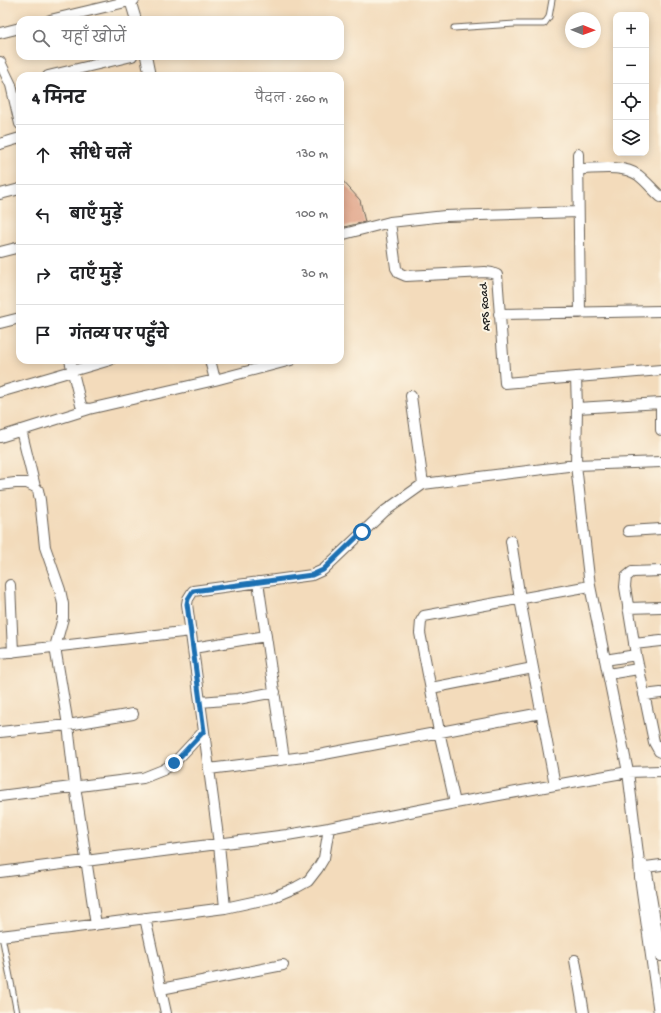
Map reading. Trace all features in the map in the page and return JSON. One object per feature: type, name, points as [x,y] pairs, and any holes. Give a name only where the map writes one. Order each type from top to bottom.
[{"type":"street","points":[[66,16],[131,0],[135,16]]},
{"type":"street","points":[[0,33],[16,29]]},
{"type":"street","points":[[65,72],[115,60]]},
{"type":"street","points":[[147,60],[149,72]]},
{"type":"street","points":[[0,62],[16,84]]},
{"type":"street","points":[[0,144],[16,139]]},
{"type":"street","points":[[578,154],[580,313]]},
{"type":"street","points":[[578,169],[619,169],[629,171],[638,175],[661,197]]},
{"type":"street","points":[[0,194],[16,190]]},
{"type":"street","points":[[344,234],[390,222],[445,216],[578,212]]},
{"type":"street","name":"APS Road","points":[[390,222],[398,274],[406,276],[492,273],[497,276],[505,383],[661,370]]},
{"type":"street","points":[[0,252],[16,248]]},
{"type":"street","points":[[499,314],[661,311]]},
{"type":"street","points":[[0,323],[16,319]]},
{"type":"street","points":[[71,364],[81,404],[84,408],[89,409]]},
{"type":"street","points":[[0,392],[95,364]]},
{"type":"street","points":[[211,364],[215,380]]},
{"type":"street","points":[[0,437],[89,409],[215,380],[275,364]]},
{"type":"street","points":[[576,377],[576,465],[590,586],[628,772],[643,864],[661,956]]},
{"type":"street","points":[[411,396],[424,484]]},
{"type":"street","points":[[577,408],[660,403],[661,430]]},
{"type":"street","points":[[21,430],[35,487],[38,490],[46,547],[63,604],[63,618],[55,647],[68,725],[85,861],[96,925]]},
{"type":"street","points":[[225,908],[219,844],[187,604],[193,591],[312,575],[323,570],[386,511],[424,484],[576,465],[661,462]]},
{"type":"street","points":[[0,485],[27,483],[35,487]]},
{"type":"street","points":[[628,531],[661,529]]},
{"type":"street","points":[[511,541],[520,599],[555,785]]},
{"type":"street","points":[[661,571],[632,572],[626,578],[625,588],[638,669],[644,695],[656,729],[654,742],[661,752]]},
{"type":"street","points":[[258,582],[284,759]]},
{"type":"street","points":[[10,585],[13,652]]},
{"type":"street","points":[[456,802],[439,732],[420,633],[421,621],[424,616],[590,586]]},
{"type":"street","points":[[628,608],[661,606]]},
{"type":"street","points":[[0,653],[191,631]]},
{"type":"street","points":[[193,648],[266,636]]},
{"type":"street","points":[[634,644],[661,642]]},
{"type":"street","points":[[605,660],[636,655]]},
{"type":"street","points":[[431,688],[533,668]]},
{"type":"street","points":[[608,674],[638,669]]},
{"type":"street","points":[[200,702],[238,699],[274,692]]},
{"type":"street","points":[[644,695],[661,693]]},
{"type":"street","points":[[209,769],[318,755],[541,713]]},
{"type":"street","points":[[0,732],[68,725],[133,714]]},
{"type":"street","points":[[0,796],[143,778],[174,763],[204,731]]},
{"type":"street","points":[[0,872],[287,835],[456,802],[628,772],[661,771]]},
{"type":"street","points":[[1,936],[225,908],[271,898],[308,881],[324,858],[329,828]]},
{"type":"street","points":[[643,864],[661,864]]},
{"type":"street","points":[[643,864],[642,893],[659,1013]]},
{"type":"street","points":[[145,918],[166,1013]]},
{"type":"street","points":[[575,960],[584,1013]]},
{"type":"street","points":[[161,989],[283,965]]},
{"type":"lane","points":[[454,28],[515,24],[544,24],[550,17],[552,0]]},
{"type":"lane","points":[[1,936],[17,1013]]},
{"type":"building","points":[[344,182],[360,200],[365,222],[344,227]]},
{"type":"route","points":[[174,763],[204,731],[187,604],[193,591],[312,575],[323,570],[362,532]]}]
